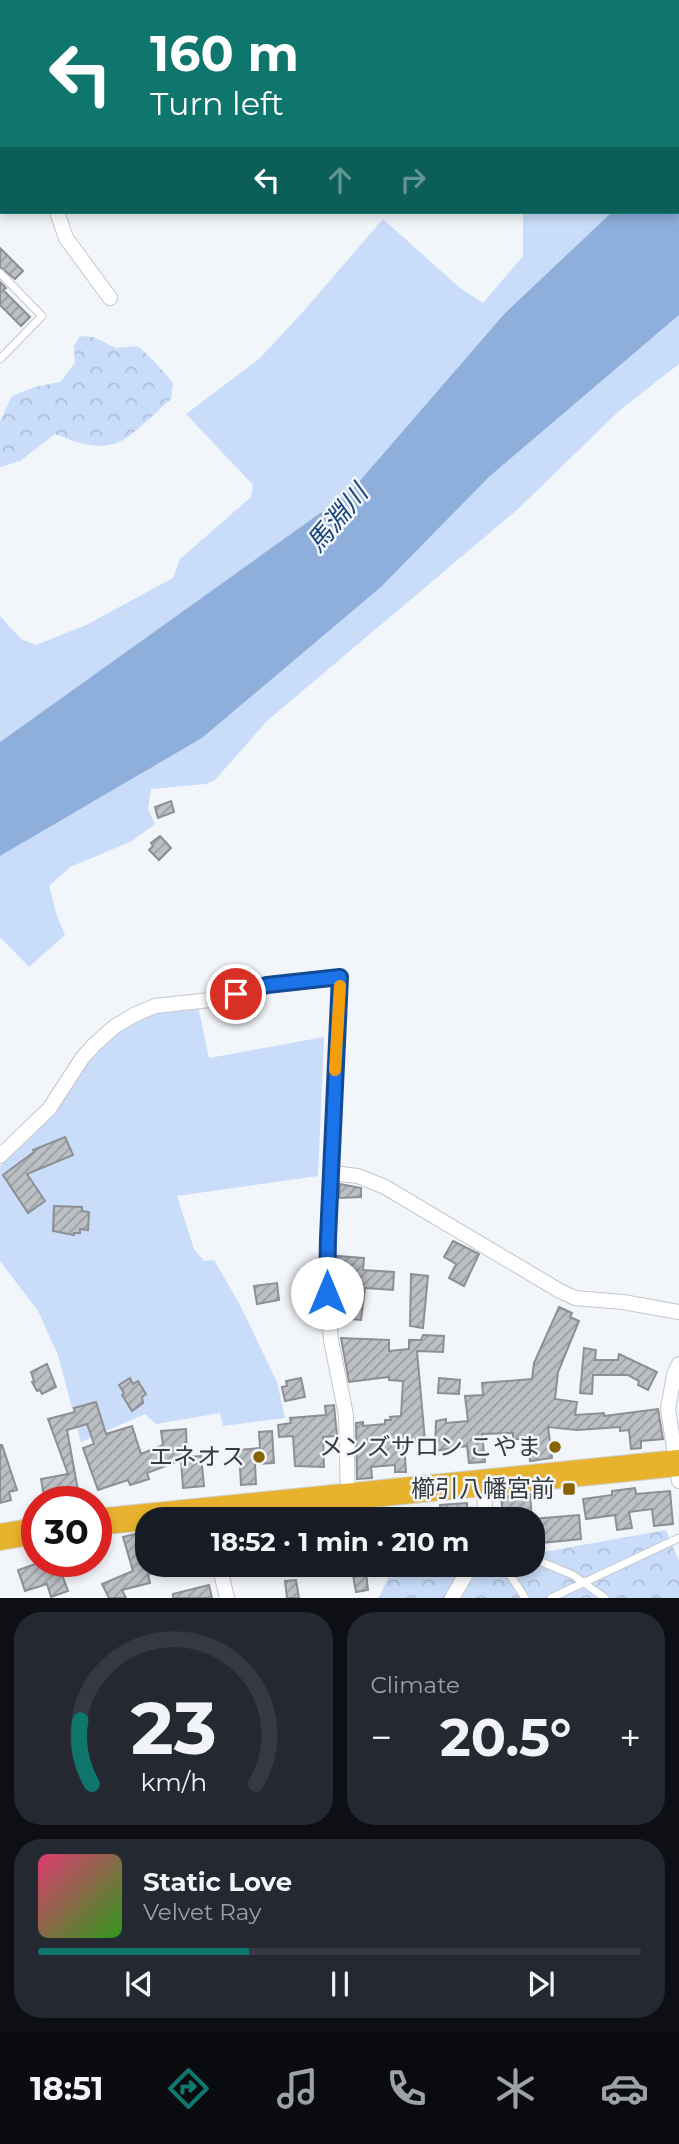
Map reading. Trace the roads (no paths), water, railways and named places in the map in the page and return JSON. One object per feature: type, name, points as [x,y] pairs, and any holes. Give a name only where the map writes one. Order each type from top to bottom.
[{"type":"highway","points":[[269,1507],[483,1484],[679,1469]]},
{"type":"highway","points":[[112,1521],[135,1519]]},
{"type":"highway","points":[[0,1537],[21,1534]]},
{"type":"street","points":[[58,214],[66,238],[110,298]]},
{"type":"street","points":[[0,1156],[49,1109],[94,1045],[134,1014],[155,1006],[210,1000],[267,985],[340,977],[327,1293],[331,1340],[346,1415],[348,1497]]},
{"type":"street","points":[[332,1173],[358,1177],[385,1187],[560,1292],[575,1298],[623,1302],[679,1312]]},
{"type":"street","points":[[679,1364],[674,1375],[668,1409],[679,1469]]},
{"type":"street","points":[[483,1484],[485,1507]]},
{"type":"street","points":[[222,1577],[227,1598]]},
{"type":"street","points":[[452,1598],[464,1577]]},
{"type":"lane","points":[[0,273],[42,316],[0,359]]},
{"type":"lane","points":[[551,1598],[679,1538]]},
{"type":"lane","points":[[545,1562],[585,1582],[605,1598]]},
{"type":"lane","points":[[511,1577],[525,1598]]},
{"type":"water","name":"馬淵川","points":[[610,214],[679,214],[679,315],[489,477],[381,587],[202,738],[0,856],[0,742],[351,491],[505,313]]},
{"type":"place","name":"メンズサロン こやま","points":[[555,1447]]},
{"type":"place","name":"エネオス","points":[[259,1457]]},
{"type":"place","name":"櫛引八幡宮前","points":[[569,1489]]}]
